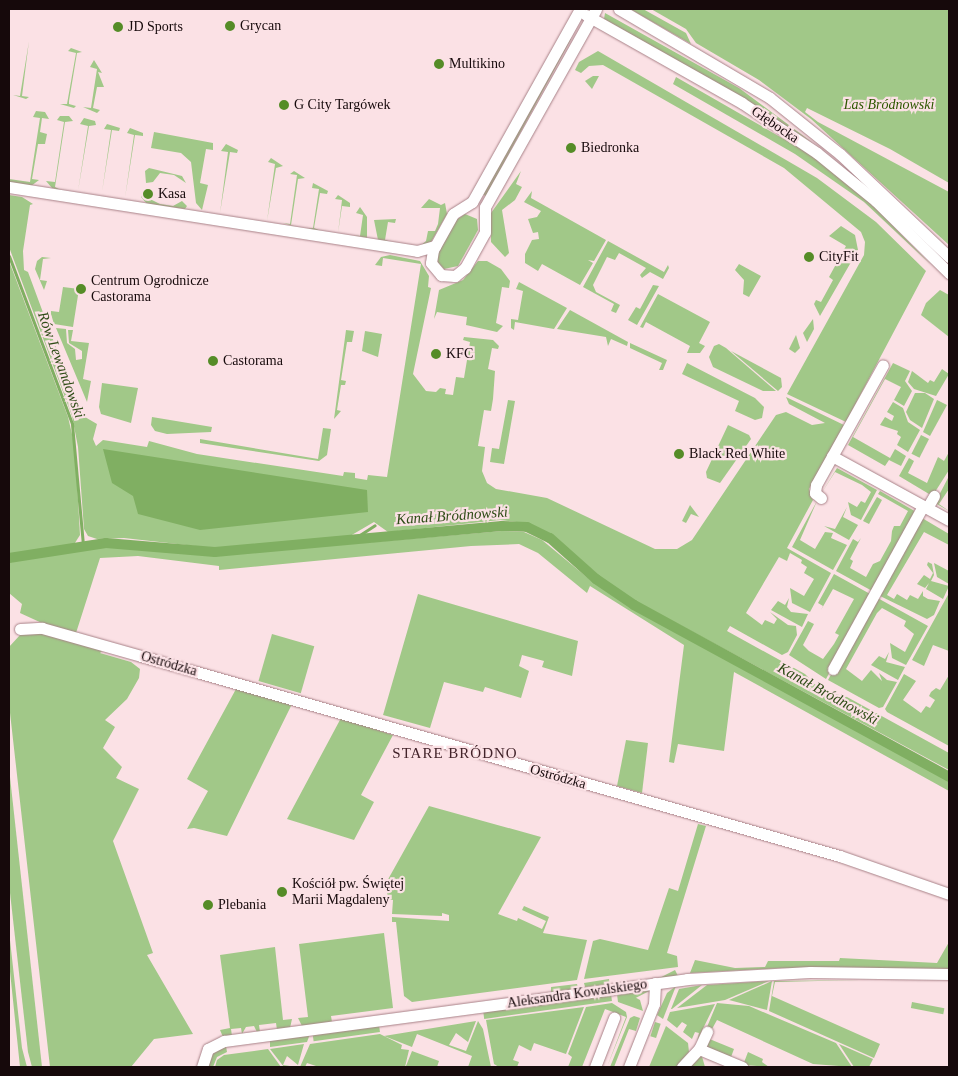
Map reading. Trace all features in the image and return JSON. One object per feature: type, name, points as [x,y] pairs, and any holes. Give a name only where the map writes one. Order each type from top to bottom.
[{"type":"street","name":"Głębocka","points":[[578,9],[594,13],[742,104],[829,162],[883,208],[949,273]]},
{"type":"street","points":[[431,263],[435,246],[453,214],[472,202],[578,9]]},
{"type":"street","name":"Głębocka","points":[[619,9],[770,98],[840,154],[949,257]]},
{"type":"street","points":[[417,252],[443,276],[460,273],[485,232],[484,217],[487,204],[594,13]]},
{"type":"street","points":[[9,187],[417,252],[435,246]]},
{"type":"street","points":[[464,207],[476,209],[484,217]]},
{"type":"street","points":[[821,498],[815,487],[883,364]]},
{"type":"street","points":[[832,456],[949,520]]},
{"type":"street","points":[[833,669],[925,507],[934,496]]},
{"type":"street","name":"Ostródzka","points":[[20,629],[42,628],[150,658],[840,856],[949,894]]},
{"type":"street","name":"Aleksandra Kowalskiego","points":[[202,1067],[209,1048],[224,1041],[655,983],[774,973],[949,974]]},
{"type":"street","points":[[629,1067],[654,1004],[655,983]]},
{"type":"street","points":[[595,1067],[614,1018]]},
{"type":"street","points":[[682,1067],[699,1049],[707,1032]]},
{"type":"street","points":[[699,1049],[742,1067]]},
{"type":"green space","points":[[630,9],[643,9],[686,33],[691,44]]},
{"type":"green space","name":"Las Bródnowski","points":[[651,9],[949,9],[949,183],[890,149],[807,108],[805,112],[818,122],[949,192],[949,245],[811,119],[759,80],[696,43],[686,29]]},
{"type":"green space","points":[[605,13],[739,88],[813,143],[744,99],[604,19]]},
{"type":"green space","points":[[569,38],[571,39],[486,196],[482,194]]},
{"type":"green space","points":[[29,41],[22,96],[29,97],[26,99],[13,95],[20,96]]},
{"type":"green space","points":[[71,48],[82,52],[77,53],[69,101],[69,104],[76,106],[74,108],[60,104],[67,104],[76,53],[68,51]]},
{"type":"green space","points":[[598,51],[817,178],[876,222],[926,271],[846,422],[787,394],[864,255],[865,242],[861,232],[784,168],[603,65],[589,66],[581,73],[575,70],[579,62]]},
{"type":"green space","points":[[94,60],[102,73],[98,72],[104,87],[97,87],[93,108],[100,110],[97,113],[83,107],[91,108],[97,69],[90,67]]},
{"type":"green space","points":[[593,76],[599,76],[592,89],[585,81]]},
{"type":"green space","points":[[676,77],[817,158],[870,202],[930,264],[864,202],[795,154],[673,84]]},
{"type":"green space","points":[[36,111],[45,112],[49,119],[42,118],[40,132],[47,134],[45,144],[38,144],[32,179],[39,180],[31,186],[9,182],[9,179],[30,182],[40,118],[33,117]]},
{"type":"green space","points":[[60,116],[69,116],[73,121],[65,122],[55,187],[61,190],[52,188],[46,181],[55,182],[64,122],[57,120]]},
{"type":"green space","points":[[84,118],[95,121],[96,125],[89,126],[78,191],[88,126],[80,124]]},
{"type":"green space","points":[[107,124],[120,128],[119,131],[112,130],[102,192],[111,130],[104,129]]},
{"type":"green space","points":[[130,128],[143,133],[143,136],[135,135],[125,198],[134,135],[127,133]]},
{"type":"green space","points":[[154,132],[213,143],[213,150],[206,149],[200,183],[208,185],[202,210],[196,203],[191,162],[181,153],[151,148]]},
{"type":"green space","points":[[226,144],[238,150],[237,153],[230,152],[220,213],[228,152],[221,151]]},
{"type":"green space","points":[[271,158],[283,166],[276,168],[267,221],[275,164],[268,162]]},
{"type":"green space","points":[[149,168],[182,176],[186,183],[174,175],[160,173],[153,182],[146,183],[145,171]]},
{"type":"green space","points":[[294,171],[305,178],[298,179],[291,225],[297,227],[283,223],[290,224],[297,175],[290,174]]},
{"type":"green space","points":[[521,171],[516,184],[522,187],[515,200],[502,210],[509,253],[505,257],[491,242],[491,213]]},
{"type":"green space","points":[[313,183],[328,191],[327,194],[320,193],[314,228],[321,231],[306,229],[313,228],[319,189],[312,188]]},
{"type":"green space","points":[[146,189],[146,197],[160,204],[173,206],[182,201],[187,206],[185,209],[147,204],[141,197]]},
{"type":"green space","points":[[532,191],[531,198],[606,240],[594,261],[588,260],[593,263],[580,285],[542,264],[538,271],[525,263],[525,254],[532,240],[539,239],[538,232],[533,233],[528,219],[537,217],[541,211],[524,202]]},
{"type":"green space","points":[[9,195],[22,197],[33,204],[30,205],[23,251],[24,270],[28,272],[78,407],[85,417],[97,424],[93,439],[96,446],[103,440],[147,447],[149,441],[197,454],[343,476],[344,472],[355,473],[355,478],[367,480],[368,475],[387,477],[421,264],[383,258],[382,266],[375,265],[381,257],[390,255],[420,261],[429,276],[428,287],[431,288],[413,374],[426,391],[436,392],[440,388],[446,389],[445,394],[453,395],[456,377],[464,378],[470,342],[463,340],[464,337],[493,340],[499,346],[498,349],[492,348],[488,369],[495,371],[493,399],[491,411],[484,410],[478,446],[485,447],[482,471],[487,483],[496,489],[547,498],[655,549],[677,549],[692,540],[776,415],[786,412],[812,425],[825,423],[789,404],[786,397],[844,425],[809,489],[813,500],[787,548],[831,573],[810,612],[792,603],[790,588],[804,596],[814,579],[804,573],[807,567],[801,563],[802,560],[790,553],[787,561],[779,557],[746,613],[762,625],[765,620],[774,624],[777,619],[770,612],[788,625],[796,626],[797,635],[788,652],[782,655],[730,626],[727,631],[805,674],[821,690],[847,697],[949,753],[949,770],[639,603],[604,580],[551,534],[525,523],[500,520],[388,532],[374,522],[350,536],[213,548],[124,538],[97,539],[88,536],[84,529],[78,447],[72,416],[9,247]]},
{"type":"green space","points":[[338,195],[350,203],[350,207],[342,206],[338,233],[342,200],[335,199]]},
{"type":"green space","points":[[429,199],[441,205],[445,203],[447,214],[431,242],[419,247],[426,241],[428,231],[435,231],[438,224],[440,208],[421,208]]},
{"type":"green space","points":[[360,207],[367,217],[367,238],[353,235],[360,236],[363,215],[356,213]]},
{"type":"green space","points":[[465,214],[477,219],[478,230],[458,266],[444,269],[437,262],[437,254],[456,220]]},
{"type":"green space","points":[[396,219],[395,223],[388,222],[385,240],[392,242],[378,240],[374,220]]},
{"type":"green space","points":[[841,226],[855,235],[858,250],[820,316],[814,304],[816,300],[821,302],[833,280],[829,277],[846,246],[829,236]]},
{"type":"green space","points":[[608,241],[664,272],[668,265],[669,268],[663,279],[650,272],[642,278],[640,275],[646,268],[619,253],[615,260],[607,257],[593,285],[596,292],[620,305],[616,313],[611,311],[614,304],[583,287]]},
{"type":"green space","points":[[42,257],[51,258],[43,259],[40,280],[47,281],[44,290],[35,269],[37,261]]},
{"type":"green space","points":[[9,261],[68,417],[75,447],[80,535],[73,546],[9,554]]},
{"type":"green space","points":[[478,261],[487,261],[501,269],[510,281],[509,288],[502,287],[496,323],[503,326],[497,332],[466,325],[467,317],[437,312],[434,319],[439,290],[463,280]]},
{"type":"green space","points":[[739,264],[761,276],[749,297],[743,294],[744,280],[735,270]]},
{"type":"green space","points":[[519,282],[567,308],[554,329],[515,322],[514,330],[511,328],[511,319],[518,320],[523,291],[516,289]]},
{"type":"green space","points":[[653,285],[659,286],[637,325],[628,320],[636,307],[640,309]]},
{"type":"green space","points":[[63,287],[79,289],[73,327],[54,324],[51,314],[51,311],[59,312]]},
{"type":"green space","points":[[940,290],[949,295],[949,337],[921,315],[926,303]]},
{"type":"green space","points":[[658,294],[710,322],[699,343],[705,346],[700,353],[687,353],[690,346],[646,322],[643,328],[640,327]]},
{"type":"green space","points":[[570,310],[628,342],[627,346],[611,339],[608,346],[606,337],[557,329]]},
{"type":"green space","points":[[813,319],[814,329],[807,342],[803,333]]},
{"type":"green space","points":[[56,328],[66,329],[67,343],[75,349],[76,360],[82,359],[82,351],[69,343],[68,330],[73,330],[71,341],[89,343],[83,379],[91,381],[87,402]]},
{"type":"green space","points":[[346,330],[354,331],[352,342],[347,342],[341,380],[346,381],[345,385],[341,385],[337,410],[341,411],[334,419]]},
{"type":"green space","points":[[365,331],[382,334],[378,357],[362,351]]},
{"type":"green space","points":[[796,335],[800,348],[795,353],[789,349]]},
{"type":"green space","points":[[630,343],[667,360],[663,370],[659,370],[662,363],[630,348]]},
{"type":"green space","points":[[719,344],[776,391],[763,391],[713,367],[709,357],[714,346]]},
{"type":"green space","points":[[731,351],[781,378],[782,387],[778,391]]},
{"type":"green space","points":[[687,363],[755,398],[764,407],[762,418],[755,420],[735,411],[739,401],[682,374]]},
{"type":"green space","points":[[893,363],[910,371],[905,381],[912,391],[904,406],[894,400],[901,387],[885,379],[853,437],[890,458],[895,449],[906,456],[901,466],[889,460],[885,466],[848,445]]},
{"type":"green space","points":[[942,369],[949,374],[936,396],[914,389],[908,382],[912,371],[928,383],[930,380],[934,382]]},
{"type":"green space","points":[[102,383],[138,388],[131,423],[101,414],[99,407]]},
{"type":"green space","points":[[915,393],[925,393],[934,399],[922,428],[910,420],[906,412]]},
{"type":"green space","points":[[508,400],[515,401],[504,464],[490,462],[492,448],[499,449]]},
{"type":"green space","points":[[937,400],[947,405],[930,436],[923,432]]},
{"type":"green space","points":[[893,402],[903,408],[908,422],[920,430],[908,452],[897,445],[901,437],[897,434],[898,431],[880,425],[885,417],[892,421],[894,416],[887,412]]},
{"type":"green space","points":[[152,417],[212,427],[211,432],[167,434],[155,431],[151,425]]},
{"type":"green space","points":[[728,425],[749,435],[751,439],[720,483],[707,478],[706,472]]},
{"type":"green space","points":[[323,428],[331,429],[327,455],[319,461],[200,443],[200,439],[318,459]]},
{"type":"green space","points":[[921,435],[929,439],[919,458],[911,454]]},
{"type":"green space","points":[[949,452],[949,470],[935,492],[929,494],[899,476],[909,458],[914,461],[908,473],[927,483],[938,457],[944,461]]},
{"type":"green space","points":[[837,468],[877,490],[861,520],[851,515],[848,502],[857,507],[861,501],[865,503],[871,492],[862,485],[835,472],[821,494]]},
{"type":"green space","points":[[949,476],[949,489],[939,504],[949,511],[935,503]]},
{"type":"green space","points":[[880,491],[918,513],[874,592],[836,571],[853,539],[858,542],[861,538],[850,559],[853,561],[850,568],[866,577],[873,564],[880,561],[891,541],[894,526],[900,526],[908,511],[878,494]]},
{"type":"green space","points":[[877,497],[882,500],[869,524],[863,521]]},
{"type":"green space","points":[[817,501],[800,540],[815,549],[825,532],[833,533],[831,538],[847,545],[833,570],[792,547]]},
{"type":"green space","points":[[690,505],[699,517],[691,514],[686,523],[682,521]]},
{"type":"green space","points":[[847,507],[843,517],[858,525],[849,540],[824,526],[835,529]]},
{"type":"green space","points":[[922,518],[949,534],[949,545],[924,532],[887,595],[894,599],[897,594],[907,600],[910,595],[918,599],[923,591],[923,596],[928,599],[940,601],[934,615],[927,619],[876,594]]},
{"type":"green space","points":[[502,531],[524,532],[542,540],[589,579],[630,607],[949,781],[949,791],[734,672],[724,751],[678,744],[674,763],[669,762],[684,645],[590,586],[587,593],[538,553],[519,544],[471,546],[219,570],[219,566],[138,556],[100,558],[76,633],[44,624],[20,613],[22,604],[9,593],[9,561],[103,546],[221,555]]},
{"type":"green space","points":[[928,562],[932,564],[934,575],[931,581],[949,586],[943,599],[926,589],[929,583],[925,588],[917,584],[924,575],[930,579],[933,573],[927,565]]},
{"type":"green space","points":[[934,563],[949,571],[949,584],[937,577]]},
{"type":"green space","points":[[834,574],[872,595],[826,679],[789,655],[808,621],[814,624],[803,645],[823,659],[839,635],[835,633],[854,599],[833,589],[821,610],[823,606],[818,603]]},
{"type":"green space","points":[[949,593],[949,651],[933,645],[924,666],[912,660]]},
{"type":"green space","points":[[418,594],[578,641],[572,676],[542,667],[544,661],[522,655],[519,666],[529,671],[521,698],[485,687],[483,692],[444,682],[430,728],[383,715]]},
{"type":"green space","points":[[874,596],[928,626],[906,665],[892,658],[890,643],[905,652],[914,634],[904,626],[906,621],[882,608],[877,613],[846,669],[862,681],[871,670],[882,681],[879,673],[887,680],[897,682],[883,707],[879,708],[828,680]]},
{"type":"green space","points":[[789,598],[787,607],[791,612],[808,614],[802,627],[771,610],[778,601],[785,605]]},
{"type":"green space","points":[[37,632],[103,650],[100,653],[131,662],[140,669],[139,678],[127,699],[105,720],[115,727],[103,748],[122,767],[116,778],[139,789],[113,841],[153,953],[147,955],[193,1034],[154,1039],[131,1067],[50,1067],[9,704],[9,647],[20,635]]},
{"type":"green space","points":[[272,634],[314,646],[301,693],[258,681]]},
{"type":"green space","points":[[889,652],[886,662],[905,667],[898,680],[871,665],[879,656],[885,659]]},
{"type":"green space","points":[[904,674],[916,681],[903,700],[921,713],[926,706],[930,708],[935,700],[929,696],[931,692],[936,688],[940,690],[949,675],[949,746],[887,712],[885,709]]},
{"type":"green space","points":[[236,689],[292,704],[227,836],[194,828],[187,829],[208,791],[187,779]]},
{"type":"green space","points":[[341,718],[393,735],[361,795],[374,802],[354,840],[287,819]]},
{"type":"green space","points":[[626,740],[648,743],[642,793],[617,786]]},
{"type":"green space","points":[[9,768],[42,1067],[32,1067],[28,1052],[9,884]]},
{"type":"green space","points":[[429,806],[541,837],[498,914],[517,921],[518,918],[542,929],[546,921],[522,910],[524,906],[549,917],[543,933],[587,940],[577,980],[412,1002],[404,996],[396,922],[392,922],[392,917],[449,921],[449,915],[442,913],[442,916],[392,914],[393,900],[388,899],[386,883]]},
{"type":"green space","points":[[698,824],[706,826],[667,953],[677,956],[678,967],[584,979],[593,941],[600,939],[648,950],[669,888],[678,891]]},
{"type":"green space","points":[[9,931],[22,1048],[27,1067],[20,1067],[9,962]]},
{"type":"green space","points":[[384,933],[393,1008],[331,1016],[332,1022],[302,1026],[298,1018],[308,1017],[299,944]]},
{"type":"green space","points":[[949,942],[949,970],[783,968],[690,973],[695,960],[735,968],[765,967],[768,961],[839,961],[840,958],[937,963]]},
{"type":"green space","points":[[275,947],[283,1020],[292,1019],[290,1028],[277,1030],[276,1023],[259,1025],[260,1032],[257,1032],[254,1026],[246,1027],[242,1034],[241,1028],[231,1029],[232,1036],[223,1037],[220,1030],[230,1028],[220,955]]},
{"type":"green space","points":[[675,970],[678,976],[624,1004],[621,998]]},
{"type":"green space","points":[[609,979],[610,986],[585,987],[584,983]]},
{"type":"green space","points":[[861,980],[775,982],[772,996],[880,1044],[874,1058],[769,1011],[774,981]]},
{"type":"green space","points":[[769,981],[725,1000],[677,1008],[707,985]]},
{"type":"green space","points":[[772,981],[767,1010],[729,1000]]},
{"type":"green space","points":[[577,984],[578,988],[551,993],[551,987]]},
{"type":"green space","points":[[702,985],[672,1009],[671,1009],[679,989]]},
{"type":"green space","points":[[676,986],[663,1019],[657,1015],[667,993]]},
{"type":"green space","points":[[627,993],[640,1000],[643,1011],[618,1002],[617,994]]},
{"type":"green space","points":[[611,994],[612,1001],[484,1019],[483,1012]]},
{"type":"green space","points":[[912,1002],[944,1008],[943,1014],[911,1008]]},
{"type":"green space","points":[[612,1003],[626,1012],[627,1017],[607,1067],[626,1017],[605,1009],[582,1067],[568,1067],[572,1057],[568,1054],[586,1007]]},
{"type":"green space","points":[[717,1003],[749,1006],[836,1043],[852,1067],[813,1064],[717,1020],[712,1029],[707,1027]]},
{"type":"green space","points":[[715,1004],[697,1041],[699,1033],[695,1032],[692,1039],[683,1032],[687,1025],[682,1022],[677,1028],[667,1020],[670,1012]]},
{"type":"green space","points":[[584,1007],[566,1054],[534,1043],[531,1051],[519,1045],[513,1060],[519,1062],[517,1067],[499,1067],[494,1064],[486,1020]]},
{"type":"green space","points":[[634,1016],[640,1018],[636,1031],[629,1029],[614,1067],[610,1067],[630,1018]]},
{"type":"green space","points":[[476,1021],[468,1042],[456,1033],[449,1045],[466,1051],[478,1021],[483,1029],[491,1067],[468,1067],[472,1056],[417,1034],[412,1047],[384,1036]]},
{"type":"green space","points":[[655,1022],[661,1024],[656,1038],[650,1036]]},
{"type":"green space","points":[[379,1025],[380,1032],[314,1041],[313,1034]]},
{"type":"green space","points":[[666,1026],[688,1043],[689,1052],[676,1067],[649,1067]]},
{"type":"green space","points":[[310,1034],[307,1042],[270,1047],[270,1040]]},
{"type":"green space","points":[[380,1034],[402,1045],[401,1049],[409,1050],[405,1067],[319,1067],[307,1063],[305,1067],[300,1067],[310,1044]]},
{"type":"green space","points":[[707,1038],[734,1049],[731,1057],[708,1049],[705,1043]]},
{"type":"green space","points":[[304,1044],[298,1065],[287,1056],[283,1065],[297,1067],[284,1067],[270,1049]]},
{"type":"green space","points":[[839,1044],[873,1059],[869,1067],[854,1067]]},
{"type":"green space","points":[[226,1046],[227,1052],[217,1057],[213,1067],[206,1067],[212,1053]]},
{"type":"green space","points":[[268,1049],[281,1067],[215,1067],[217,1060],[224,1055]]},
{"type":"green space","points":[[412,1051],[439,1061],[437,1067],[406,1066]]},
{"type":"green space","points":[[748,1052],[763,1059],[762,1062],[769,1067],[743,1065]]},
{"type":"green space","points":[[701,1053],[705,1067],[685,1067]]},
{"type":"shaded area","points":[[103,449],[367,490],[368,512],[200,530],[138,514],[133,496],[112,483]]},
{"type":"waterway","name":"Rów Lewandowski","points":[[9,256],[72,424],[83,546]]},
{"type":"waterway","points":[[352,540],[375,525]]},
{"type":"waterway","name":"Kanał Bródnowski","points":[[9,558],[106,543],[215,552],[502,526],[527,527],[550,538],[596,579],[634,605],[949,777]]},
{"type":"place","name":"Grycan","points":[[230,26]]},
{"type":"place","name":"JD Sports","points":[[118,27]]},
{"type":"place","name":"Multikino","points":[[439,64]]},
{"type":"place","name":"G City Targówek","points":[[284,105]]},
{"type":"place","name":"Biedronka","points":[[571,148]]},
{"type":"place","name":"Kasa","points":[[148,194]]},
{"type":"place","name":"CityFit","points":[[809,257]]},
{"type":"place","name":"Centrum Ogrodnicze Castorama","points":[[81,289]]},
{"type":"place","name":"KFC","points":[[436,354]]},
{"type":"place","name":"Castorama","points":[[213,361]]},
{"type":"place","name":"Black Red White","points":[[679,454]]},
{"type":"place","name":"Kościół pw. Świętej Marii Magdaleny","points":[[282,892]]},
{"type":"place","name":"Plebania","points":[[208,905]]},
{"type":"district","name":"STARE BRÓDNO","points":[[455,754]]}]
